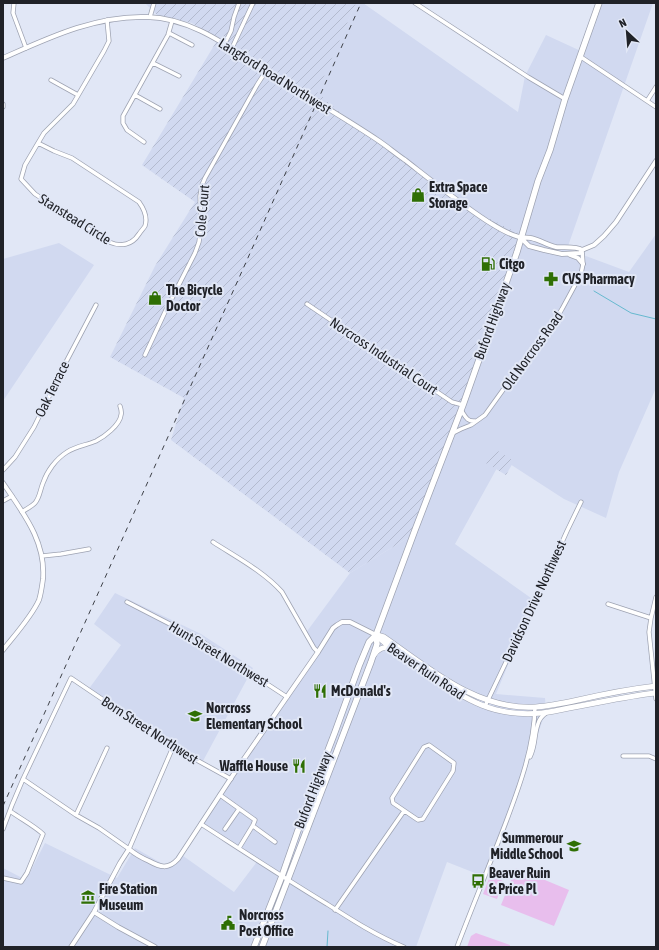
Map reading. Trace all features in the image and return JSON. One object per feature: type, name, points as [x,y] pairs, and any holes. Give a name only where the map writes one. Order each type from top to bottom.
[{"type":"main road","name":"Buford Highway","points":[[262,947],[371,662],[377,644],[376,635],[462,407],[517,252],[535,191],[599,3]]},
{"type":"main road","name":"Buford Highway","points":[[254,947],[282,876],[368,642],[376,635]]},
{"type":"main road","name":"Beaver Ruin Road","points":[[376,635],[390,648],[470,701],[510,713],[546,713],[630,696],[656,693]]},
{"type":"main road","name":"Beaver Ruin Road","points":[[376,635],[384,638],[465,691],[499,704],[535,707],[625,690],[656,686]]},
{"type":"main road","points":[[371,662],[376,652],[381,648],[390,648]]},
{"type":"main road","points":[[331,743],[338,746]]},
{"type":"street","points":[[14,3],[13,13],[26,48]]},
{"type":"street","points":[[150,17],[154,3]]},
{"type":"street","points":[[225,43],[231,31],[239,3]]},
{"type":"street","points":[[232,48],[253,3]]},
{"type":"street","points":[[415,3],[566,100]]},
{"type":"street","name":"Langford Road Northwest","points":[[3,58],[82,27],[107,20],[130,17],[150,17],[193,27],[225,43],[266,71],[379,141],[466,208],[499,229],[520,238],[529,246],[544,250],[562,254],[580,253],[582,250]]},
{"type":"street","name":"Stanstead Circle","points":[[38,143],[72,158],[139,202],[146,216],[145,226],[137,238],[123,245],[115,245],[108,242],[35,194],[21,180],[25,165],[38,143],[44,133],[73,104],[104,51],[109,41],[107,20]]},
{"type":"street","points":[[144,142],[127,130],[123,123],[123,116],[169,33],[172,21]]},
{"type":"street","points":[[169,33],[192,45]]},
{"type":"street","points":[[581,57],[656,107]]},
{"type":"street","points":[[153,63],[179,76]]},
{"type":"street","name":"Cole Court","points":[[146,355],[167,306],[195,253],[199,242],[201,227],[200,196],[205,178],[266,71]]},
{"type":"street","points":[[51,80],[78,95]]},
{"type":"street","points":[[647,101],[656,87]]},
{"type":"street","points":[[135,95],[160,109]]},
{"type":"street","points":[[582,250],[594,244],[604,236],[616,222],[656,161]]},
{"type":"street","name":"Langford Road Northwest","points":[[520,238],[531,238],[552,246],[579,248],[582,250]]},
{"type":"street","name":"Old Norcross Road","points":[[452,433],[471,425],[485,415],[523,362],[551,327],[579,279],[583,264],[582,250]]},
{"type":"street","points":[[566,254],[578,258],[583,264]]},
{"type":"street","name":"Norcross Industrial Court","points":[[307,304],[452,402],[462,407]]},
{"type":"street","name":"Oak Terrace","points":[[3,470],[15,457],[34,427],[96,305]]},
{"type":"street","points":[[22,512],[34,504],[40,495],[48,472],[57,459],[68,451],[96,441],[117,425],[122,414],[120,406]]},
{"type":"street","points":[[462,407],[468,421],[476,421]]},
{"type":"street","points":[[3,483],[32,528],[40,546],[43,571],[42,588],[39,600],[32,612],[3,650]]},
{"type":"street","points":[[3,501],[12,496]]},
{"type":"street","name":"Davidson Drive Northwest","points":[[485,706],[581,502]]},
{"type":"street","points":[[213,542],[256,570],[271,581],[282,592],[318,652]]},
{"type":"street","points":[[42,556],[89,549]]},
{"type":"street","points":[[656,597],[649,632],[656,686],[656,699]]},
{"type":"street","name":"Hunt Street Northwest","points":[[128,602],[197,638],[287,697]]},
{"type":"street","points":[[608,604],[651,618]]},
{"type":"street","points":[[3,829],[23,779],[139,856],[158,865],[170,865],[178,859],[333,628],[342,622],[350,622],[376,635]]},
{"type":"street","name":"Born Street Northwest","points":[[23,779],[70,678],[173,747],[231,779]]},
{"type":"street","points":[[457,947],[496,850],[525,769],[533,731],[535,707]]},
{"type":"street","points":[[527,761],[534,745],[538,724],[541,717],[546,713]]},
{"type":"street","points":[[429,745],[454,763],[453,771],[423,819],[418,820],[404,811],[393,803],[392,798],[424,747],[429,745]]},
{"type":"street","points":[[71,947],[94,912],[120,863],[129,850],[173,747]]},
{"type":"street","points":[[76,815],[107,748]]},
{"type":"street","points":[[623,756],[648,756],[656,759]]},
{"type":"street","points":[[220,795],[255,820],[255,823],[239,848]]},
{"type":"street","points":[[225,829],[240,809]]},
{"type":"street","points":[[3,878],[21,882],[27,873],[43,834],[10,811]]},
{"type":"street","points":[[336,910],[404,811]]},
{"type":"street","points":[[201,824],[336,910],[376,934],[404,947]]},
{"type":"street","points":[[253,826],[275,842]]},
{"type":"street","points":[[94,912],[155,947]]},
{"type":"shaded area","points":[[145,3],[356,3],[317,92],[343,115],[457,202],[524,236],[411,536],[350,573],[171,440],[184,398],[110,357],[155,266],[195,202],[142,165],[218,39],[192,23],[157,15]]},
{"type":"shaded area","points":[[356,3],[363,3],[518,112],[525,76],[546,35],[583,52],[602,3],[653,3],[567,249],[629,272],[656,234],[656,388],[619,472],[606,518],[564,499],[502,459],[455,544],[538,603],[517,643],[496,694],[545,698],[546,711],[485,877],[447,862],[416,947],[3,947],[3,868],[26,880],[45,843],[117,878],[135,848],[168,867],[179,853],[234,892],[259,859],[201,825],[260,731],[298,682],[319,651],[305,634],[350,573],[411,536],[486,336],[457,202],[343,115],[316,92]]},
{"type":"shaded area","points":[[59,243],[94,265],[3,401],[3,259]]},
{"type":"shaded area","points":[[493,448],[514,461],[506,475],[484,462]]},
{"type":"shaded area","points":[[115,593],[201,634],[253,668],[203,761],[166,740],[88,690],[121,645],[94,624]]},
{"type":"shaded area","points":[[516,868],[569,890],[554,926],[501,905]]},
{"type":"shaded area","points":[[490,876],[503,881],[497,899],[483,894]]},
{"type":"shaded area","points":[[476,933],[510,945],[510,947],[467,947],[471,936]]},
{"type":"waterway","points":[[594,291],[631,313],[656,319]]},
{"type":"waterway","points":[[327,947],[328,931]]},
{"type":"railway","points":[[3,806],[361,3]]},
{"type":"place","name":"Extra Space Storage","points":[[418,195]]},
{"type":"place","name":"Citgo","points":[[488,264]]},
{"type":"place","name":"CVS Pharmacy","points":[[551,279]]},
{"type":"place","name":"The Bicycle Doctor","points":[[155,298]]},
{"type":"place","name":"McDonald's","points":[[320,691]]},
{"type":"place","name":"Norcross Elementary School","points":[[195,716]]},
{"type":"place","name":"Waffle House","points":[[299,766]]},
{"type":"place","name":"Summerour Middle School","points":[[574,846]]},
{"type":"place","name":"Beaver Ruin & Price Pl","points":[[478,881]]},
{"type":"place","name":"Fire Station Museum","points":[[88,897]]},
{"type":"place","name":"Norcross Post Office","points":[[228,923]]}]
